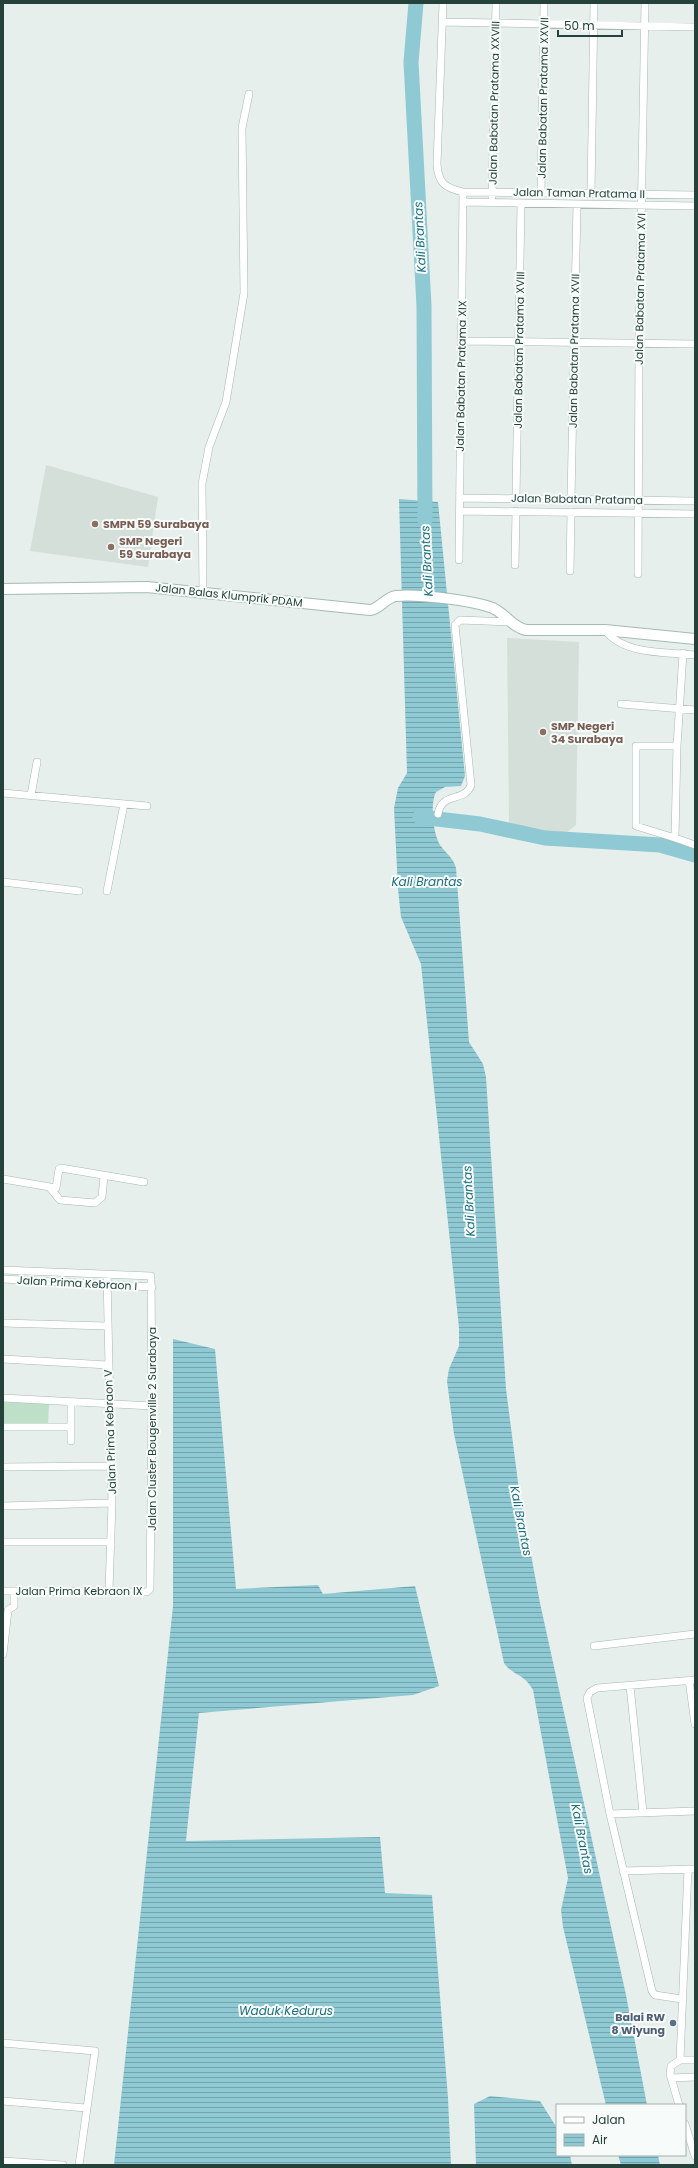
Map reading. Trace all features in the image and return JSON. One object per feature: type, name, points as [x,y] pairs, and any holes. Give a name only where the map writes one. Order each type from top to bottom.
[{"type":"street","points":[[444,3],[438,173],[439,180],[444,185],[450,189],[463,192]]},
{"type":"street","name":"Jalan Babatan Pratama XXVIII","points":[[492,203],[496,3]]},
{"type":"street","name":"Jalan Babatan Pratama XXVII","points":[[541,193],[544,3]]},
{"type":"street","points":[[591,194],[594,3]]},
{"type":"street","name":"Jalan Babatan Pratama XVI","points":[[638,574],[638,343],[644,3]]},
{"type":"street","points":[[443,22],[695,27]]},
{"type":"street","points":[[203,592],[202,484],[209,446],[226,402],[244,293],[245,218],[242,128],[249,94]]},
{"type":"street","name":"Jalan Taman Pratama II","points":[[463,192],[695,195]]},
{"type":"street","name":"Jalan Babatan Pratama XIX","points":[[460,560],[463,192]]},
{"type":"street","name":"Jalan Taman Pratama II","points":[[463,202],[695,206]]},
{"type":"street","name":"Jalan Babatan Pratama XVIII","points":[[516,498],[521,203]]},
{"type":"street","name":"Jalan Babatan Pratama XVII","points":[[571,499],[577,204]]},
{"type":"street","points":[[462,341],[695,344]]},
{"type":"street","name":"Jalan Babatan Pratama","points":[[460,498],[695,501]]},
{"type":"street","name":"Jalan Babatan Pratama","points":[[460,511],[638,512],[695,514]]},
{"type":"street","points":[[515,565],[516,511]]},
{"type":"street","points":[[570,571],[571,512]]},
{"type":"street","name":"Jalan Balas Klumprik PDAM","points":[[3,589],[113,586],[203,592],[370,610],[375,609],[396,596],[450,599],[493,607],[512,622],[526,630],[605,630],[695,639]]},
{"type":"street","points":[[438,814],[440,807],[444,802],[466,793],[471,785],[455,625],[460,620],[512,622]]},
{"type":"street","points":[[605,630],[616,642],[629,648],[695,654]]},
{"type":"street","points":[[675,838],[677,746],[683,653]]},
{"type":"street","points":[[621,704],[695,710]]},
{"type":"street","points":[[677,746],[638,744],[636,746],[636,826],[695,845]]},
{"type":"street","points":[[31,795],[37,762]]},
{"type":"street","points":[[3,793],[147,806]]},
{"type":"street","points":[[107,891],[124,804]]},
{"type":"street","points":[[3,882],[79,891]]},
{"type":"street","points":[[3,1179],[50,1188],[58,1187],[60,1168],[144,1182]]},
{"type":"street","points":[[50,1188],[60,1200],[95,1203],[102,1197],[104,1176]]},
{"type":"street","name":"Jalan Prima Kebraon I","points":[[3,1270],[107,1275],[148,1275]]},
{"type":"street","name":"Jalan Prima Kebraon V","points":[[107,1275],[112,1503],[110,1590]]},
{"type":"street","name":"Jalan Cluster Bougenville 2 Surabaya","points":[[148,1275],[151,1277],[152,1287],[151,1584]]},
{"type":"street","name":"Jalan Prima Kebraon I","points":[[3,1279],[152,1287]]},
{"type":"street","points":[[3,1323],[108,1326]]},
{"type":"street","points":[[3,1359],[108,1365]]},
{"type":"street","points":[[3,1398],[71,1403],[152,1406]]},
{"type":"street","points":[[71,1403],[71,1441]]},
{"type":"street","points":[[3,1427],[70,1427]]},
{"type":"street","points":[[3,1467],[111,1466]]},
{"type":"street","points":[[3,1506],[112,1503]]},
{"type":"street","points":[[3,1542],[111,1542]]},
{"type":"street","name":"Jalan Prima Kebraon IX","points":[[3,1591],[14,1593],[110,1590],[146,1592],[150,1589],[151,1584]]},
{"type":"street","points":[[3,1654],[8,1610],[14,1606],[14,1593]]},
{"type":"street","points":[[594,1646],[695,1634]]},
{"type":"street","points":[[682,1999],[655,1995],[652,1992],[610,1814],[587,1698],[590,1692],[597,1688],[692,1680],[695,1724]]},
{"type":"street","points":[[630,1686],[643,1812]]},
{"type":"street","points":[[610,1814],[695,1811]]},
{"type":"street","points":[[623,1871],[691,1869],[682,1999],[680,2060]]},
{"type":"street","points":[[3,2044],[95,2051],[79,2165]]},
{"type":"street","points":[[679,2104],[671,2078],[671,2066],[680,2060],[695,2060]]},
{"type":"street","points":[[671,2078],[695,2077]]},
{"type":"street","points":[[3,2101],[86,2108]]},
{"type":"street","points":[[686,2127],[695,2156]]},
{"type":"street","points":[[3,2161],[63,2165]]},
{"type":"shaded area","name":"SMPN 59 Surabaya","points":[[46,465],[158,497],[148,567],[30,551]]},
{"type":"shaded area","name":"SMP Negeri 34 Surabaya","points":[[507,638],[579,642],[576,825],[563,835],[546,835],[509,822]]},
{"type":"green space","points":[[3,1402],[49,1404],[48,1425],[3,1423]]},
{"type":"water","name":"Kali Brantas","points":[[399,499],[438,502],[465,776],[461,786],[445,787],[436,792],[433,803],[433,818],[440,845],[453,861],[456,868],[469,1042],[483,1064],[486,1077],[506,1389],[519,1490],[540,1603],[626,1995],[647,2104],[606,2104],[563,1927],[561,1910],[568,1878],[533,1690],[526,1680],[507,1667],[504,1663],[454,1434],[447,1381],[449,1369],[459,1346],[459,1328],[421,964],[401,917],[398,889],[394,808],[398,788],[407,773]]},
{"type":"water","name":"Waduk Kedurus","points":[[173,1339],[215,1349],[236,1589],[318,1585],[323,1594],[415,1586],[439,1686],[413,1695],[199,1713],[186,1841],[380,1837],[385,1893],[432,1895],[448,2098],[451,2165],[114,2165],[173,1606]]},
{"type":"water","points":[[490,2096],[540,2101],[556,2126],[556,2156],[570,2156],[572,2165],[476,2165],[474,2104]]},
{"type":"water","points":[[618,2156],[658,2156],[660,2165],[621,2165]]},
{"type":"waterway","name":"Kali Brantas","points":[[416,3],[411,62],[424,306],[425,521]]},
{"type":"waterway","points":[[420,817],[480,824],[545,838],[660,845],[695,855]]},
{"type":"place","name":"SMPN 59 Surabaya","points":[[95,524]]},
{"type":"place","name":"SMP Negeri 59 Surabaya","points":[[111,547]]},
{"type":"place","name":"SMP Negeri 34 Surabaya","points":[[543,732]]},
{"type":"place","name":"Balai RW 8 Wiyung","points":[[673,2023]]}]
